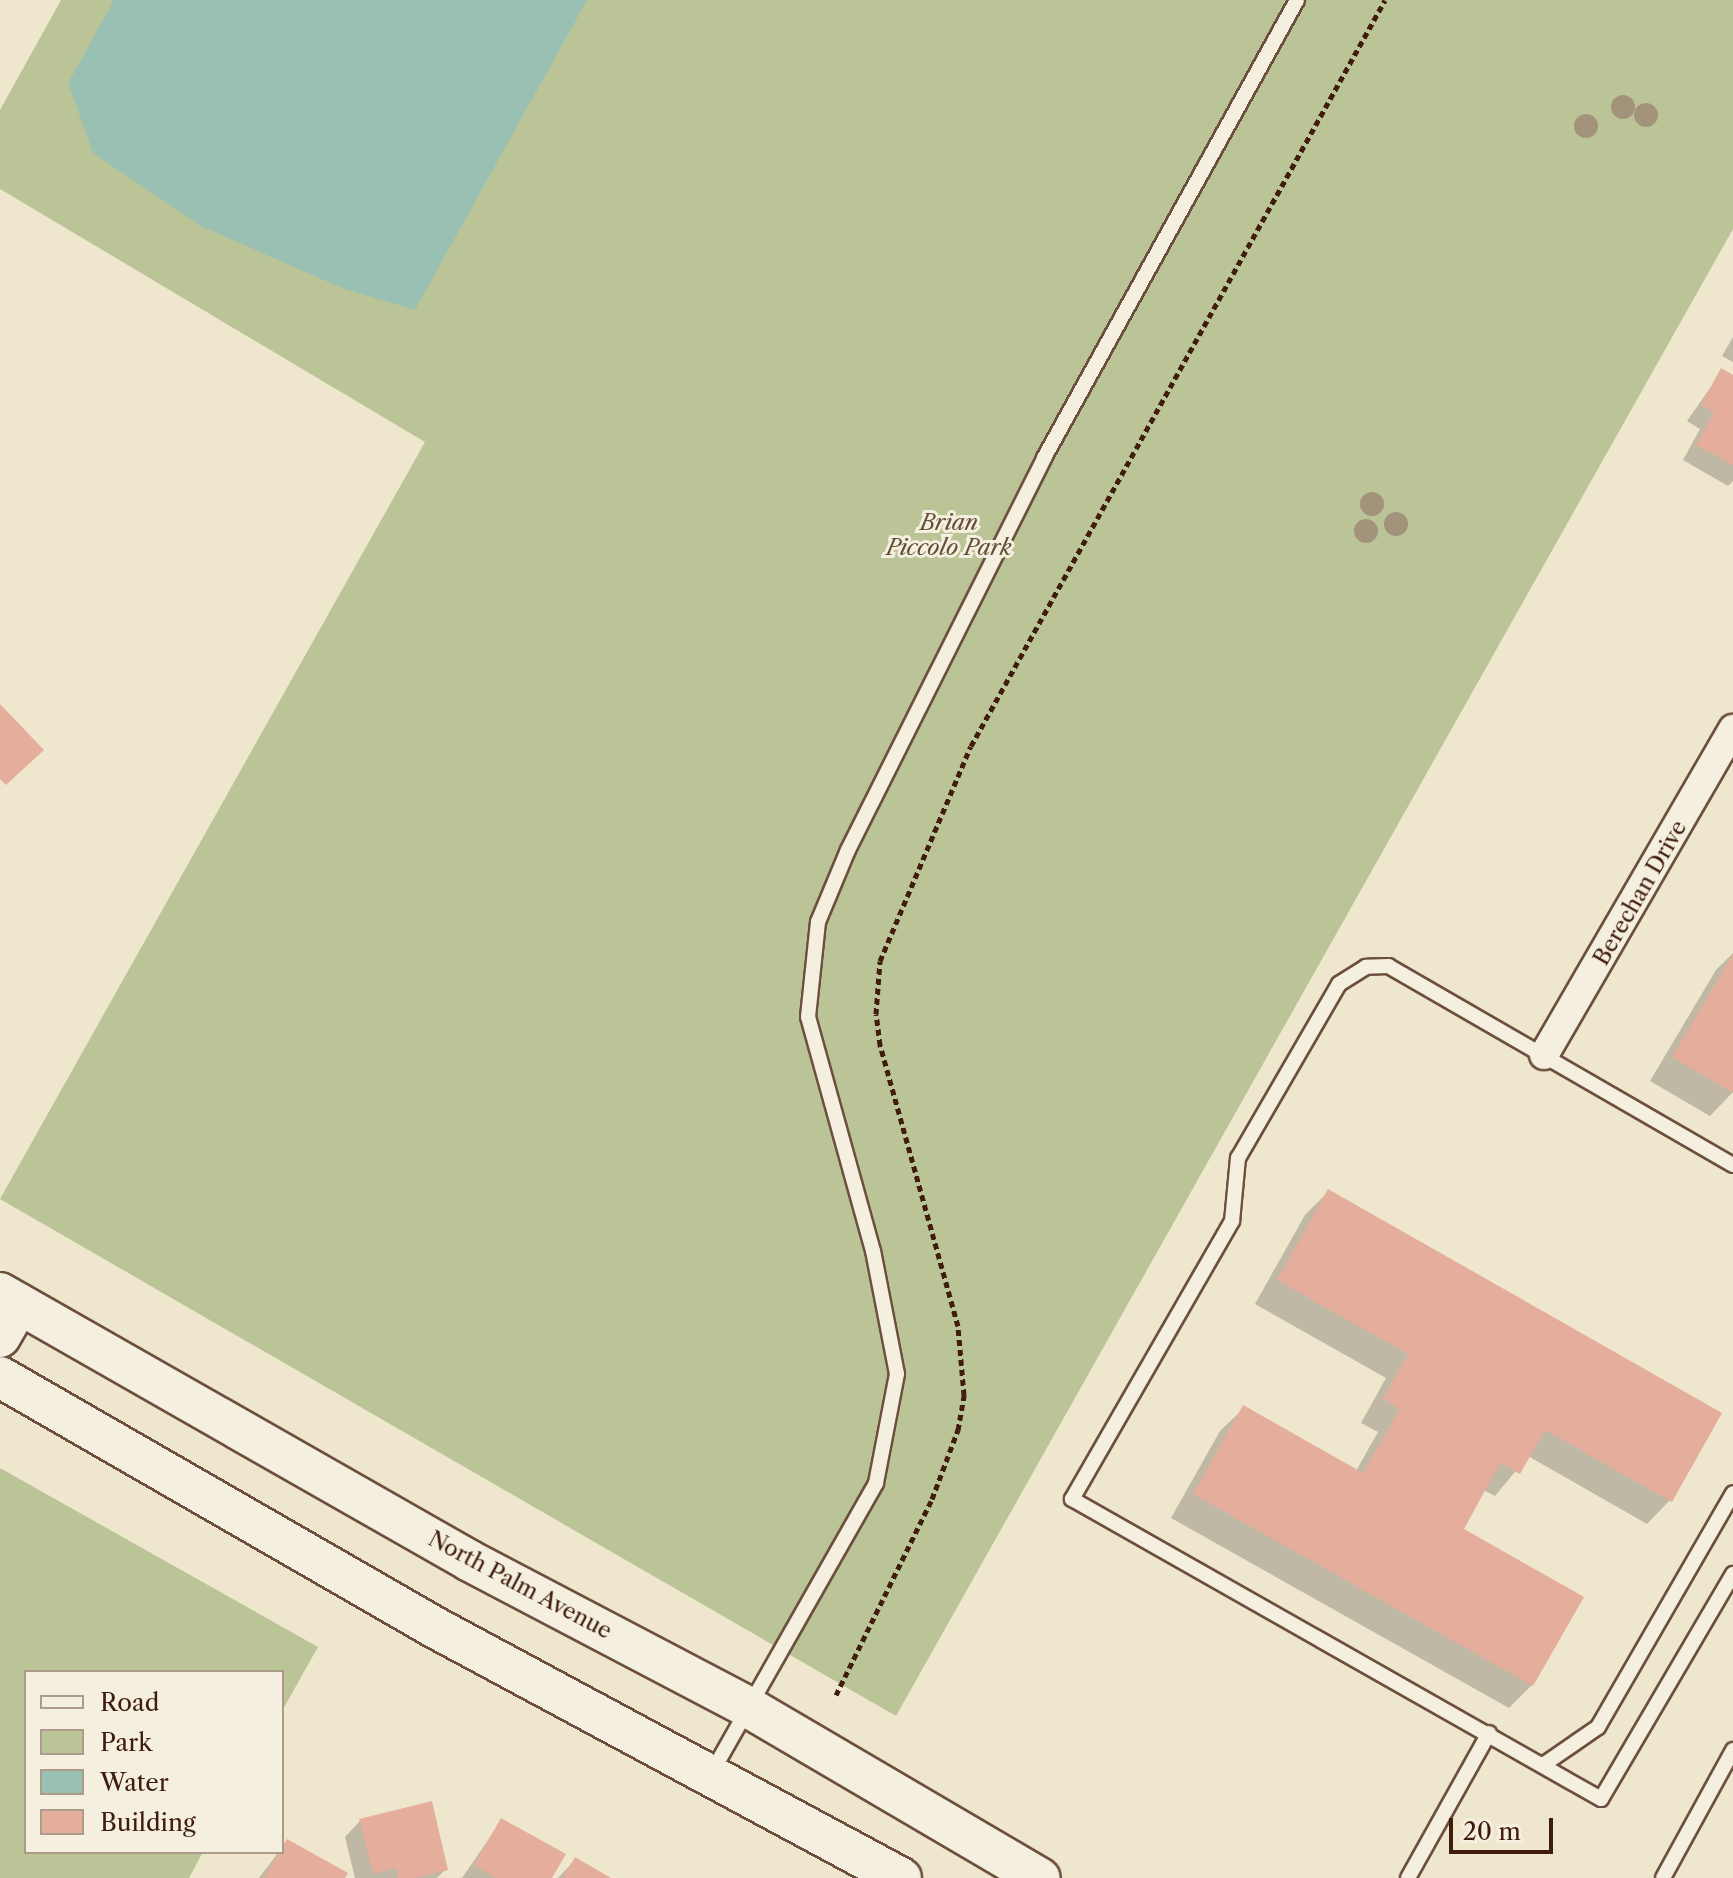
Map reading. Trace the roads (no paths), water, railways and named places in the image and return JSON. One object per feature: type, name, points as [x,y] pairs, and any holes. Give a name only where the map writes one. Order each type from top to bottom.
[{"type":"main road","name":"North Palm Avenue","points":[[6,1311],[748,1707],[1039,1878]]},
{"type":"main road","points":[[0,1377],[434,1627],[712,1772],[901,1878]]},
{"type":"street","name":"Berechan Drive","points":[[1544,1055],[1733,730]]},
{"type":"lane","points":[[712,1772],[876,1483],[897,1374],[873,1251],[808,1017],[818,922],[848,850],[1044,458],[1297,0]]},
{"type":"lane","points":[[1733,1165],[1389,966],[1366,967],[1339,984],[1238,1158],[1232,1221],[1072,1499],[1601,1799],[1733,1574]]},
{"type":"lane","points":[[1543,1765],[1598,1727],[1733,1493]]},
{"type":"lane","points":[[1408,1878],[1489,1733]]},
{"type":"lane","points":[[1663,1878],[1733,1750]]},
{"type":"water","points":[[114,0],[587,0],[415,310],[342,288],[201,226],[93,153],[68,83]]},
{"type":"park label","name":"Brian Piccolo Park","points":[[949,534]]}]
